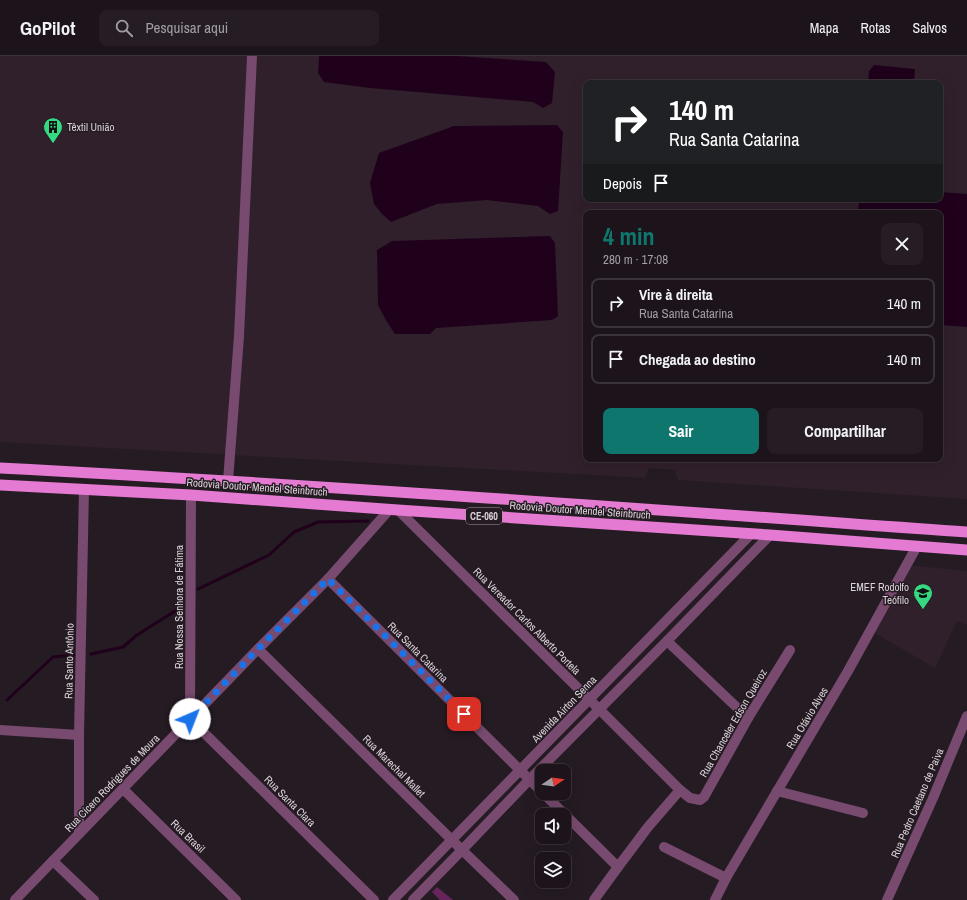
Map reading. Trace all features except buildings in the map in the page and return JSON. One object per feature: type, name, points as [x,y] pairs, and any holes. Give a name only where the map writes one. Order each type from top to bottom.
[{"type":"highway","name":"Rodovia Doutor Mendel Steinbruch","points":[[0,468],[228,481],[625,507],[967,532]]},
{"type":"highway","name":"Rodovia Doutor Mendel Steinbruch","points":[[0,485],[191,495],[967,550]]},
{"type":"street","points":[[228,481],[239,336],[252,56]]},
{"type":"street","name":"Rua Santo Antônio","points":[[79,834],[84,489]]},
{"type":"street","name":"Rua Nossa Senhora de Fátima","points":[[190,719],[191,495]]},
{"type":"street","name":"Rua Cícero Rodrigues de Moura","points":[[16,900],[394,510]]},
{"type":"street","name":"Rua Vereador Carlos Alberto Portela","points":[[394,510],[599,709],[680,790],[690,798]]},
{"type":"street","name":"Avenida Airton Senna","points":[[393,900],[751,534]]},
{"type":"street","points":[[413,900],[770,535]]},
{"type":"street","name":"Rua Otávio Alves","points":[[715,900],[726,878],[848,671],[916,546]]},
{"type":"street","name":"Rua Santa Catarina","points":[[328,579],[535,786]]},
{"type":"street","points":[[667,641],[748,718]]},
{"type":"street","points":[[643,644],[654,654]]},
{"type":"street","name":"Rua Marechal Mallet","points":[[258,649],[514,900]]},
{"type":"street","name":"Rua Chanceler Edson Queiroz","points":[[690,798],[700,800],[704,797],[748,718],[790,650]]},
{"type":"street","name":"Rua Pedro Caetano de Paiva","points":[[888,900],[967,716]]},
{"type":"street","name":"Rua Santa Clara","points":[[190,719],[374,900]]},
{"type":"street","points":[[0,730],[80,735]]},
{"type":"street","name":"Rua Brasil","points":[[123,789],[236,900]]},
{"type":"street","points":[[594,900],[648,827],[680,790]]},
{"type":"street","points":[[777,792],[863,813]]},
{"type":"street","name":"Rua Santa Catarina","points":[[549,800],[618,867]]},
{"type":"street","points":[[664,847],[726,878]]},
{"type":"street","points":[[53,861],[94,900]]},
{"type":"shaded area","points":[[0,56],[967,56],[967,499],[678,480],[675,470],[649,468],[645,478],[0,442]]},
{"type":"shaded area","points":[[319,56],[457,56],[546,62],[555,72],[552,103],[543,108],[533,102],[370,88],[324,82],[318,73]]},
{"type":"shaded area","points":[[874,65],[915,69],[914,80],[868,80],[869,71]]},
{"type":"shaded area","points":[[557,125],[563,132],[558,211],[550,214],[538,206],[487,200],[437,204],[391,222],[374,204],[370,183],[379,153],[454,126]]},
{"type":"shaded area","points":[[943,192],[967,194],[967,327],[943,325],[943,210],[858,210],[859,202],[943,202]]},
{"type":"shaded area","points":[[550,236],[555,243],[558,316],[552,320],[436,328],[430,334],[395,334],[378,305],[377,250],[392,241]]},
{"type":"shaded area","name":"EMEF Rodolfo Teófilo","points":[[907,565],[967,571],[967,625],[957,621],[935,668],[873,632]]},
{"type":"shaded area","points":[[437,887],[453,900],[440,900],[432,892]]},
{"type":"waterway","points":[[198,589],[269,555],[294,532],[318,522],[368,521]]},
{"type":"waterway","points":[[91,654],[123,647],[137,635],[183,606]]},
{"type":"waterway","points":[[7,700],[53,657],[74,655]]},
{"type":"place","name":"Têxtil União","points":[[53,144]]},
{"type":"place","name":"EMEF Rodolfo Teófilo","points":[[923,610]]},
{"type":"route","points":[[190,719],[328,579],[464,714]]}]
